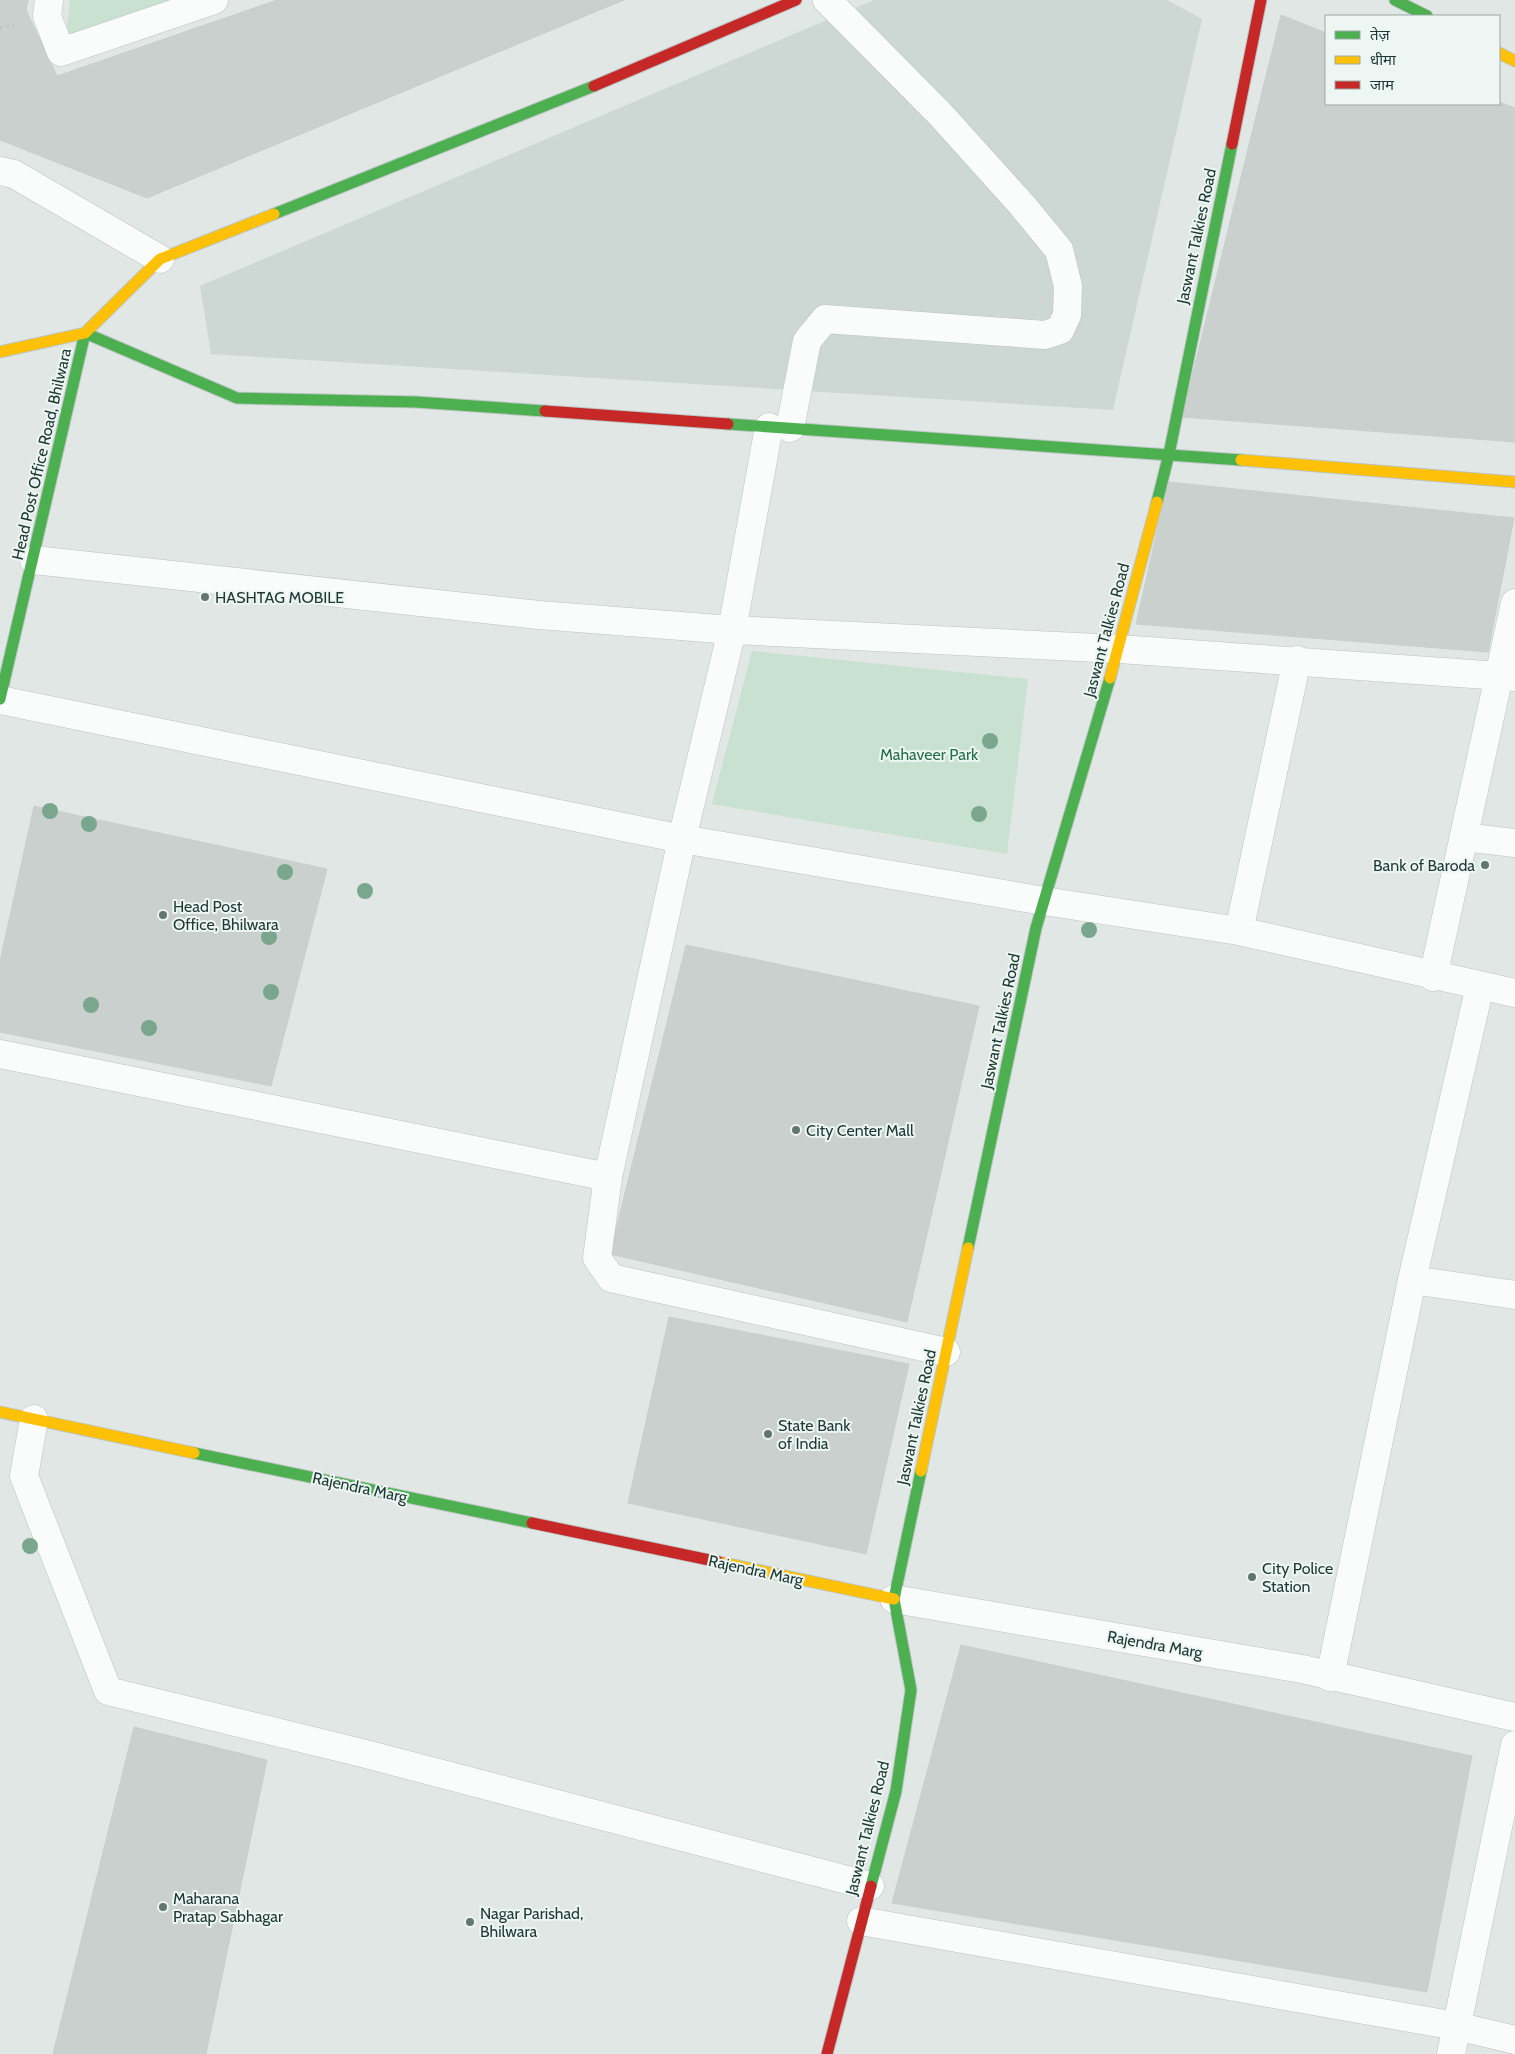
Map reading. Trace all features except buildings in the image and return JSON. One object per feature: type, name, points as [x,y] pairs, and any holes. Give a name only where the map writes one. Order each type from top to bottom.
[{"type":"street","points":[[49,0],[47,16],[61,52],[214,0]]},
{"type":"street","points":[[0,352],[85,333],[160,259],[541,109],[796,0]]},
{"type":"street","points":[[827,0],[940,114],[1022,205],[1059,250],[1068,286],[1067,315],[1060,330],[1045,335],[825,318],[807,341],[779,428],[682,840],[608,1177],[597,1258],[611,1278],[946,1352]]},
{"type":"street","name":"Jaswant Talkies Road","points":[[827,2054],[896,1791],[912,1690],[894,1599],[946,1352],[1036,928],[1120,649],[1168,454],[1261,0]]},
{"type":"street","points":[[1395,0],[1425,15]]},
{"type":"street","points":[[1500,54],[1515,61]]},
{"type":"street","points":[[0,171],[14,174],[160,259]]},
{"type":"street","points":[[85,333],[236,398],[416,402],[1168,454],[1515,482]]},
{"type":"street","name":"Head Post Office Road, Bhilwara","points":[[0,699],[34,560],[85,333]]},
{"type":"street","points":[[34,560],[539,615],[732,630],[1120,649],[1507,676]]},
{"type":"street","points":[[1432,976],[1464,837],[1507,676],[1515,603]]},
{"type":"street","points":[[1239,931],[1297,660]]},
{"type":"street","points":[[0,699],[682,840],[1044,901],[1239,931],[1432,976],[1515,993]]},
{"type":"street","points":[[1464,837],[1515,843]]},
{"type":"street","points":[[1330,1677],[1412,1280],[1480,986]]},
{"type":"street","points":[[0,1054],[608,1177]]},
{"type":"street","points":[[1412,1280],[1515,1295]]},
{"type":"street","name":"Rajendra Marg","points":[[0,1412],[894,1599],[1302,1669],[1330,1677],[1515,1717]]},
{"type":"street","points":[[34,1419],[24,1476],[108,1690],[362,1753],[870,1886]]},
{"type":"street","points":[[1451,2054],[1515,1745]]},
{"type":"street","points":[[861,1921],[1456,2026],[1515,2040]]},
{"type":"shaded area","points":[[874,0],[1167,0],[1202,19],[1113,410],[211,354],[200,286]]},
{"type":"green space","points":[[70,0],[170,0],[66,38]]},
{"type":"green space","name":"Mahaveer Park","points":[[752,651],[1028,679],[1007,854],[712,804]]},
{"type":"traffic: fast","points":[[1395,0],[1425,15]]},
{"type":"traffic: fast","points":[[274,214],[594,86]]},
{"type":"traffic: fast","points":[[1157,502],[1169,454],[1232,144]]},
{"type":"traffic: fast","points":[[85,333],[237,398],[416,402],[545,411]]},
{"type":"traffic: fast","points":[[0,699],[85,333]]},
{"type":"traffic: fast","points":[[728,424],[1241,460]]},
{"type":"traffic: fast","points":[[968,1248],[1036,928],[1110,678]]},
{"type":"traffic: fast","points":[[194,1453],[532,1523]]},
{"type":"traffic: fast","points":[[871,1886],[896,1791],[911,1690],[894,1599],[921,1471]]},
{"type":"traffic: slow","points":[[1500,54],[1515,61]]},
{"type":"traffic: slow","points":[[0,352],[85,333],[160,259],[274,214]]},
{"type":"traffic: slow","points":[[1241,460],[1515,482]]},
{"type":"traffic: slow","points":[[1110,678],[1157,502]]},
{"type":"traffic: slow","points":[[921,1471],[968,1248]]},
{"type":"traffic: slow","points":[[0,1412],[194,1453]]},
{"type":"traffic: slow","points":[[719,1562],[894,1599]]},
{"type":"traffic: jam","points":[[594,86],[796,0]]},
{"type":"traffic: jam","points":[[1232,144],[1261,0]]},
{"type":"traffic: jam","points":[[545,411],[728,424]]},
{"type":"traffic: jam","points":[[532,1523],[719,1562]]},
{"type":"traffic: jam","points":[[827,2054],[871,1886]]},
{"type":"place","name":"HASHTAG MOBILE","points":[[205,597]]},
{"type":"place","name":"Bank of Baroda","points":[[1485,865]]},
{"type":"place","name":"Head Post Office, Bhilwara","points":[[163,915]]},
{"type":"place","name":"City Center Mall","points":[[796,1130]]},
{"type":"place","name":"State Bank of India","points":[[768,1434]]},
{"type":"place","name":"City Police Station","points":[[1252,1577]]},
{"type":"place","name":"Maharana Pratap Sabhagar","points":[[163,1907]]},
{"type":"place","name":"Nagar Parishad, Bhilwara","points":[[470,1922]]}]
